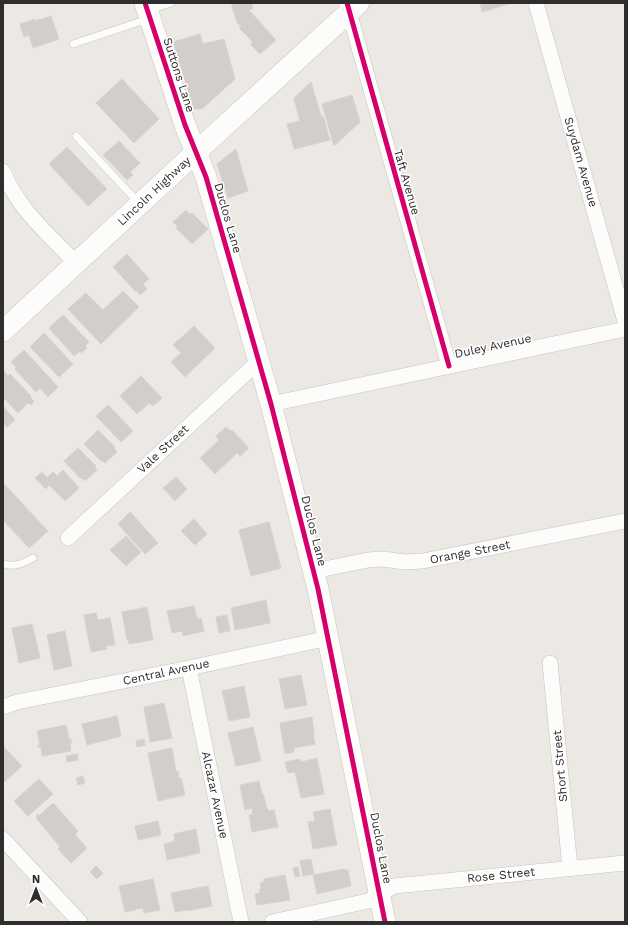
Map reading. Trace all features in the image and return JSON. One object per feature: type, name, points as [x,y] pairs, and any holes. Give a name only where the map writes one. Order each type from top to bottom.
[{"type":"street","name":"Suydam Avenue","points":[[536,3],[625,321]]},
{"type":"street","name":"Lincoln Highway","points":[[3,331],[352,6]]},
{"type":"street","name":"Taft Avenue","points":[[352,6],[449,366]]},
{"type":"street","name":"Suttons Lane","points":[[147,11],[185,125],[196,152]]},
{"type":"street","name":"Duclos Lane","points":[[196,152],[206,177],[271,404],[314,571],[329,638],[385,922]]},
{"type":"street","points":[[3,171],[6,189],[76,263]]},
{"type":"street","name":"Duley Avenue","points":[[271,404],[625,329]]},
{"type":"street","name":"Vale Street","points":[[68,538],[258,361]]},
{"type":"street","name":"Orange Street","points":[[314,571],[368,560],[383,559],[406,562],[423,561],[625,520]]},
{"type":"street","name":"Central Avenue","points":[[3,707],[17,702],[329,638]]},
{"type":"street","name":"Short Street","points":[[550,663],[570,868]]},
{"type":"street","name":"Alcazar Avenue","points":[[188,668],[241,922]]},
{"type":"street","points":[[3,839],[80,922]]},
{"type":"street","name":"Rose Street","points":[[272,922],[368,901],[394,886],[625,863]]},
{"type":"lane","points":[[73,44],[147,11],[171,3]]},
{"type":"lane","points":[[76,136],[140,204]]},
{"type":"lane","points":[[3,564],[13,566],[33,558]]},
{"type":"building","points":[[231,3],[251,3],[253,8],[249,10],[276,40],[260,54],[250,44],[253,42],[239,28],[241,27],[237,22]]},
{"type":"building","points":[[480,3],[512,3],[482,12]]},
{"type":"building","points":[[51,16],[59,39],[33,48],[29,35],[24,37],[20,24]]},
{"type":"building","points":[[200,34],[203,44],[224,39],[235,79],[202,109],[194,109],[173,42]]},
{"type":"building","points":[[122,79],[159,119],[134,143],[96,103]]},
{"type":"building","points":[[311,82],[330,140],[294,149],[287,124],[300,121],[294,98]]},
{"type":"building","points":[[352,95],[360,122],[334,146],[322,104]]},
{"type":"building","points":[[119,141],[140,163],[130,172],[133,175],[127,180],[103,155]]},
{"type":"building","points":[[67,147],[107,189],[88,206],[49,164]]},
{"type":"building","points":[[236,149],[248,191],[228,198],[217,164]]},
{"type":"building","points":[[186,210],[190,214],[192,213],[208,229],[192,244],[176,228],[178,227],[173,222]]},
{"type":"building","points":[[127,254],[149,279],[143,284],[147,289],[140,295],[113,267]]},
{"type":"building","points":[[123,291],[139,307],[101,344],[68,309],[86,293],[103,310]]},
{"type":"building","points":[[63,315],[89,342],[85,346],[87,348],[74,356],[49,328]]},
{"type":"building","points":[[194,326],[215,348],[185,377],[171,362],[181,353],[173,345]]},
{"type":"building","points":[[44,333],[73,364],[59,377],[30,347]]},
{"type":"building","points":[[24,350],[58,387],[48,397],[40,388],[36,392],[15,369],[17,368],[11,362]]},
{"type":"building","points":[[4,371],[8,376],[10,374],[34,401],[31,405],[28,403],[18,413],[3,397]]},
{"type":"building","points":[[141,376],[162,398],[153,406],[149,403],[137,414],[120,396]]},
{"type":"building","points":[[108,405],[133,431],[121,442],[96,416]]},
{"type":"building","points":[[3,406],[15,420],[7,427],[3,423]]},
{"type":"building","points":[[226,427],[231,431],[232,430],[249,448],[240,456],[237,453],[215,474],[200,458],[219,440],[216,436]]},
{"type":"building","points":[[98,430],[115,447],[114,448],[117,452],[105,463],[103,461],[102,462],[84,444]]},
{"type":"building","points":[[78,448],[96,466],[95,467],[97,470],[85,481],[82,478],[81,479],[64,461]]},
{"type":"building","points":[[63,470],[79,488],[65,501],[49,485],[46,489],[35,478],[42,472],[47,478],[53,472],[57,476]]},
{"type":"building","points":[[176,477],[187,489],[175,501],[163,488]]},
{"type":"building","points":[[3,483],[48,531],[29,548],[3,520]]},
{"type":"building","points":[[130,512],[158,543],[145,554],[118,524]]},
{"type":"building","points":[[194,519],[207,534],[195,545],[181,531]]},
{"type":"building","points":[[269,522],[281,568],[251,576],[239,530]]},
{"type":"building","points":[[126,536],[141,552],[126,566],[110,550]]},
{"type":"building","points":[[266,600],[270,623],[235,630],[231,608]]},
{"type":"building","points":[[194,606],[197,619],[201,618],[204,631],[183,636],[182,631],[172,633],[167,611]]},
{"type":"building","points":[[147,607],[153,640],[129,644],[122,612]]},
{"type":"building","points":[[96,613],[98,620],[110,618],[115,645],[106,646],[107,649],[91,652],[84,615]]},
{"type":"building","points":[[227,615],[230,631],[219,633],[216,617]]},
{"type":"building","points":[[32,624],[40,658],[19,663],[12,628]]},
{"type":"building","points":[[65,631],[72,666],[54,670],[47,635]]},
{"type":"building","points":[[301,675],[307,705],[285,709],[279,679]]},
{"type":"building","points":[[244,686],[250,717],[229,721],[222,691]]},
{"type":"building","points":[[164,703],[172,738],[150,742],[144,707]]},
{"type":"building","points":[[117,716],[121,736],[87,745],[82,724]]},
{"type":"building","points":[[312,717],[315,744],[294,748],[294,752],[285,754],[280,723]]},
{"type":"building","points":[[66,725],[69,739],[71,739],[72,743],[70,743],[71,751],[42,756],[41,747],[38,747],[38,745],[40,745],[37,731]]},
{"type":"building","points":[[253,727],[261,761],[236,766],[228,733]]},
{"type":"building","points":[[144,739],[145,745],[137,747],[136,741]]},
{"type":"building","points":[[4,747],[22,766],[3,783],[3,748]]},
{"type":"building","points":[[172,748],[176,772],[178,771],[178,778],[181,778],[185,795],[158,801],[148,753]]},
{"type":"building","points":[[77,754],[78,760],[67,762],[66,756]]},
{"type":"building","points":[[317,758],[324,794],[301,798],[295,772],[288,773],[285,762],[300,759],[301,762]]},
{"type":"building","points":[[83,776],[85,783],[78,785],[76,778]]},
{"type":"building","points":[[39,779],[53,794],[28,816],[14,801]]},
{"type":"building","points":[[259,781],[268,811],[274,810],[278,827],[252,832],[249,815],[253,814],[252,808],[245,810],[240,785]]},
{"type":"building","points":[[53,803],[78,831],[75,835],[87,848],[71,863],[58,849],[60,847],[36,818],[38,814],[39,816]]},
{"type":"building","points":[[330,809],[337,845],[313,849],[308,822],[315,821],[313,812]]},
{"type":"building","points":[[158,821],[161,835],[138,840],[135,826]]},
{"type":"building","points":[[196,829],[200,853],[167,860],[164,844],[175,841],[174,834]]},
{"type":"building","points":[[311,859],[314,874],[303,876],[300,861]]},
{"type":"building","points":[[96,866],[103,873],[97,879],[90,872]]},
{"type":"building","points":[[298,867],[300,876],[295,877],[293,868]]},
{"type":"building","points":[[344,869],[348,870],[351,886],[317,894],[313,875]]},
{"type":"building","points":[[285,875],[290,900],[257,905],[255,894],[260,893],[260,883],[264,882],[264,879]]},
{"type":"building","points":[[153,879],[160,910],[144,913],[143,908],[125,912],[119,886]]},
{"type":"building","points":[[208,886],[212,906],[175,912],[171,893]]},
{"type":"cycle path","points":[[145,3],[185,125],[206,177],[271,404],[318,589],[385,922]]},
{"type":"cycle path","points":[[347,3],[449,366]]}]
